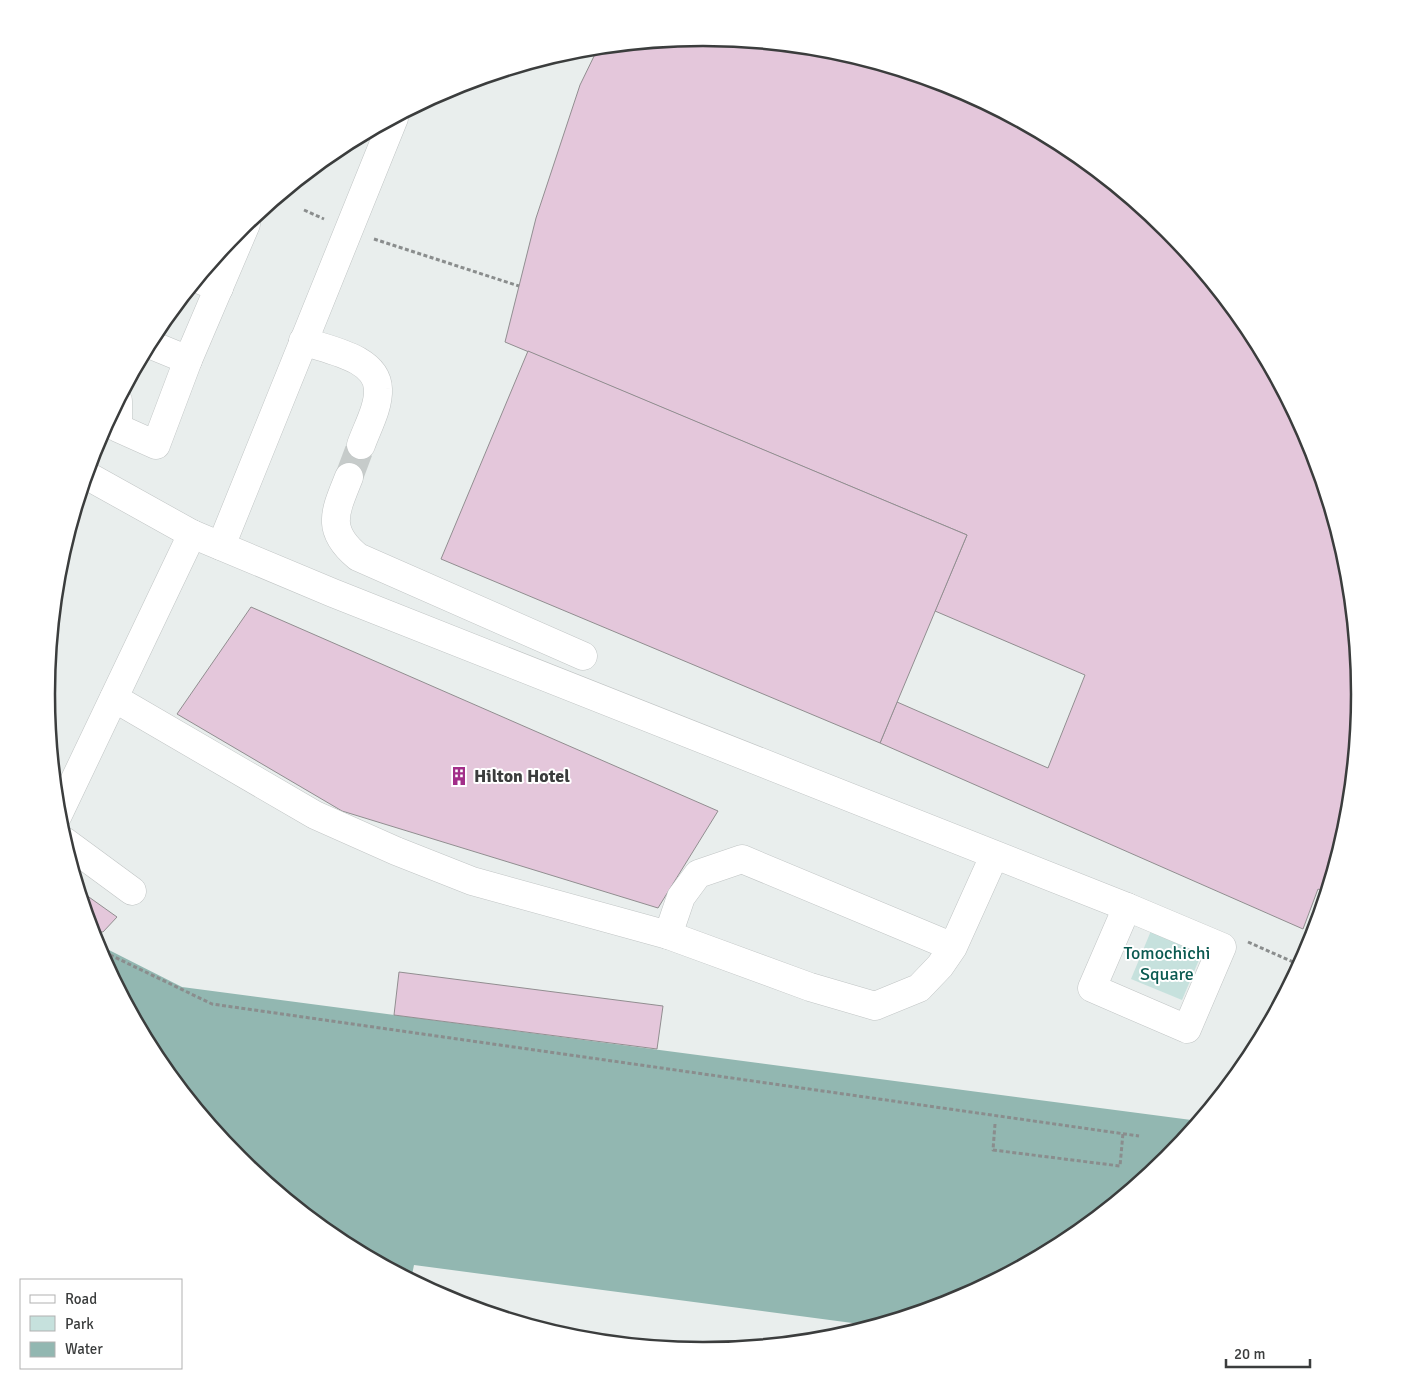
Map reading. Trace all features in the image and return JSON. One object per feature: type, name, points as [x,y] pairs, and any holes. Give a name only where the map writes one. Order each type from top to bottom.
[{"type":"street","points":[[221,546],[390,127]]},
{"type":"street","points":[[118,416],[118,428],[156,445],[188,360],[209,284],[226,256]]},
{"type":"street","points":[[304,341],[358,361],[372,371],[378,388],[375,406],[361,445]]},
{"type":"street","points":[[156,347],[188,360]]},
{"type":"street","points":[[349,477],[336,512],[335,529],[344,545],[358,557],[583,656]]},
{"type":"street","points":[[92,479],[192,534],[369,608],[1127,907],[1222,947],[1187,1029],[1092,988],[1127,907]]},
{"type":"street","points":[[64,803],[192,534]]},
{"type":"street","points":[[114,698],[315,814],[396,851],[472,881],[668,935],[810,987],[874,1006],[919,988],[940,966],[953,947],[994,856]]},
{"type":"street","points":[[74,848],[132,891]]},
{"type":"street","points":[[668,935],[681,897],[698,874],[742,860],[953,947]]},
{"type":"path","points":[[304,210],[348,230],[519,286]]},
{"type":"path","points":[[1222,947],[1248,942],[1293,962]]},
{"type":"path","points":[[110,955],[212,1004],[1139,1136]]},
{"type":"path","points":[[995,1124],[993,1150],[1120,1166],[1123,1133]]},
{"type":"green space","name":"Tomochichi Square","points":[[1153,926],[1204,948],[1182,1000],[1131,979]]},
{"type":"water","points":[[107,949],[182,987],[1192,1120],[1161,1153],[1098,1209],[1063,1234],[1027,1256],[990,1276],[951,1293],[911,1308],[858,1324],[414,1265],[412,1274],[343,1234],[308,1209],[245,1153],[216,1122],[164,1055],[142,1019]]},
{"type":"building","points":[[703,46],[788,52],[871,68],[951,96],[990,113],[1063,155],[1098,180],[1130,207],[1190,267],[1242,334],[1284,408],[1302,446],[1317,486],[1339,568],[1350,652],[1350,737],[1346,779],[1339,821],[1329,862],[1321,890],[1318,889],[1303,929],[880,743],[897,702],[1048,768],[1085,675],[935,611],[967,535],[505,342],[536,218],[580,85],[594,56],[661,48]]},
{"type":"building","points":[[528,351],[967,535],[880,743],[441,559]]},
{"type":"building","name":"Hilton Hotel","points":[[251,607],[718,811],[658,908],[342,811],[177,714]]},
{"type":"building","points":[[87,896],[117,917],[103,932],[100,932]]},
{"type":"building","points":[[399,972],[663,1006],[657,1049],[394,1015]]},
{"type":"tunnel","points":[[349,477],[361,445]]},
{"type":"place","name":"Hilton Hotel","points":[[459,776]]}]
